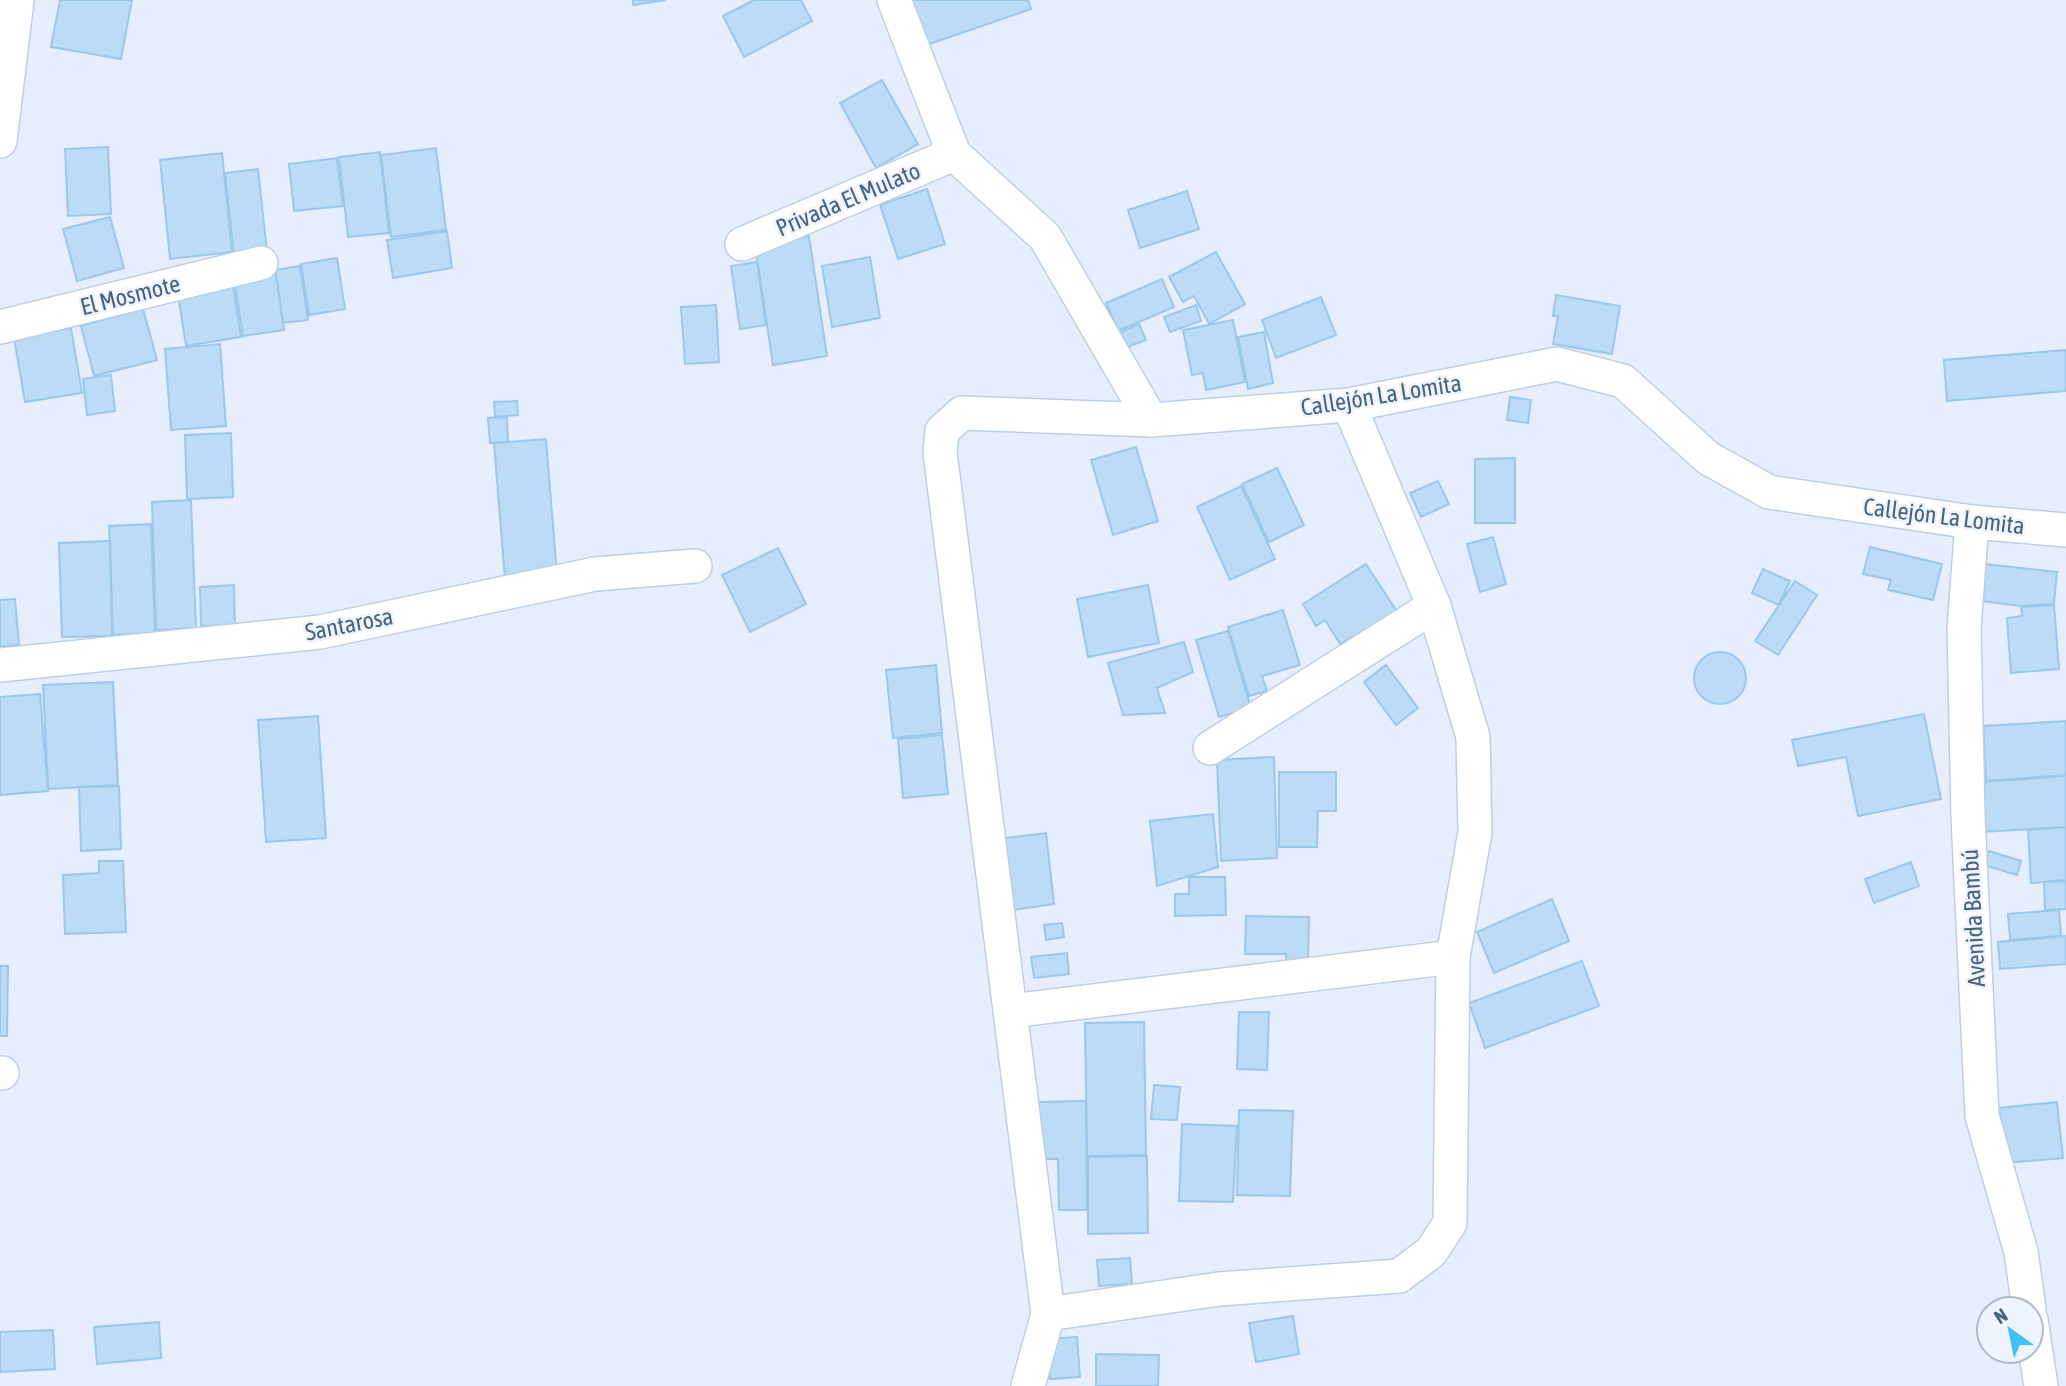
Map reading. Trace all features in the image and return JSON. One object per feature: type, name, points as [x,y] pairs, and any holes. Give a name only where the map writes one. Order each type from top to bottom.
[{"type":"street","points":[[0,141],[17,0]]},
{"type":"street","points":[[894,0],[954,154],[1045,237],[1151,420]]},
{"type":"street","name":"Privada El Mulato","points":[[742,244],[954,154]]},
{"type":"street","name":"El Mosmote","points":[[0,327],[261,263]]},
{"type":"street","name":"Callejón La Lomita","points":[[1010,1011],[940,452],[942,431],[962,413],[1151,420],[1349,405],[1558,364],[1623,381],[1708,458],[1769,492],[1972,522],[2066,530]]},
{"type":"street","points":[[1048,1314],[1219,1289],[1399,1276],[1431,1252],[1450,1223],[1452,957],[1475,832],[1473,737],[1434,606],[1349,405]]},
{"type":"street","name":"Avenida Bambú","points":[[1972,522],[1965,641],[1968,816],[1982,1116],[2021,1252],[2027,1295]]},
{"type":"street","name":"Santarosa","points":[[0,665],[320,632],[595,574],[695,566]]},
{"type":"street","points":[[1210,748],[1434,606]]},
{"type":"street","points":[[1028,1386],[1048,1314],[1010,1011],[1452,957]]},
{"type":"street","points":[[2038,1365],[2041,1386]]},
{"type":"building","points":[[60,0],[132,0],[121,59],[51,47]]},
{"type":"building","points":[[633,0],[666,0],[633,5]]},
{"type":"building","points":[[754,0],[801,0],[812,21],[744,57],[723,16]]},
{"type":"building","points":[[905,0],[1028,0],[1031,9],[921,47]]},
{"type":"building","points":[[882,80],[918,144],[876,168],[840,103]]},
{"type":"building","points":[[108,147],[111,214],[68,216],[65,149]]},
{"type":"building","points":[[436,148],[446,230],[391,237],[381,155]]},
{"type":"building","points":[[380,152],[389,233],[348,237],[339,157]]},
{"type":"building","points":[[222,153],[232,252],[170,259],[160,160]]},
{"type":"building","points":[[337,158],[343,206],[294,211],[289,164]]},
{"type":"building","points":[[258,169],[267,251],[234,254],[225,173]]},
{"type":"building","points":[[927,189],[945,244],[898,259],[880,205]]},
{"type":"building","points":[[1187,191],[1199,229],[1140,248],[1128,210]]},
{"type":"building","points":[[110,217],[124,268],[77,281],[63,229]]},
{"type":"building","points":[[447,231],[452,268],[393,278],[387,240]]},
{"type":"building","points":[[809,236],[827,356],[773,365],[755,245]]},
{"type":"building","points":[[1216,252],[1245,304],[1209,324],[1194,296],[1183,302],[1169,277]]},
{"type":"building","points":[[870,257],[880,318],[832,327],[822,266]]},
{"type":"building","points":[[337,258],[345,309],[309,315],[301,264]]},
{"type":"building","points":[[757,262],[766,325],[740,329],[731,266]]},
{"type":"building","points":[[300,266],[308,320],[283,323],[275,270]]},
{"type":"building","points":[[275,268],[284,330],[243,336],[233,274]]},
{"type":"building","points":[[1162,279],[1174,307],[1118,331],[1106,303]]},
{"type":"building","points":[[233,285],[241,337],[186,346],[178,294]]},
{"type":"building","points":[[1556,295],[1620,306],[1612,354],[1553,344],[1558,316],[1553,316]]},
{"type":"building","points":[[1321,297],[1336,335],[1276,358],[1262,320]]},
{"type":"building","points":[[716,305],[719,362],[685,364],[681,307]]},
{"type":"building","points":[[1196,305],[1201,321],[1170,332],[1164,317]]},
{"type":"building","points":[[143,309],[157,360],[94,376],[81,326]]},
{"type":"building","points":[[1233,320],[1245,382],[1206,390],[1203,373],[1192,375],[1183,330]]},
{"type":"building","points":[[1139,324],[1146,340],[1125,348],[1119,333]]},
{"type":"building","points":[[71,328],[82,393],[25,402],[14,338]]},
{"type":"building","points":[[1264,332],[1273,383],[1248,389],[1238,337]]},
{"type":"building","points":[[220,344],[226,426],[171,430],[165,349]]},
{"type":"building","points":[[2066,350],[2066,391],[1947,401],[1944,360]]},
{"type":"building","points":[[111,375],[115,411],[87,415],[83,379]]},
{"type":"building","points":[[1510,397],[1531,400],[1528,423],[1507,420]]},
{"type":"building","points":[[517,401],[518,415],[495,417],[494,402]]},
{"type":"building","points":[[507,417],[508,442],[490,443],[488,418]]},
{"type":"building","points":[[231,433],[233,497],[187,499],[185,435]]},
{"type":"building","points":[[546,439],[557,575],[505,579],[494,443]]},
{"type":"building","points":[[1136,447],[1158,521],[1113,535],[1091,460]]},
{"type":"building","points":[[1515,458],[1515,523],[1475,523],[1475,459]]},
{"type":"building","points":[[1277,468],[1304,525],[1269,542],[1242,484]]},
{"type":"building","points":[[1438,481],[1449,504],[1421,517],[1410,493]]},
{"type":"building","points":[[1241,486],[1275,559],[1230,580],[1197,507]]},
{"type":"building","points":[[191,500],[196,628],[156,630],[152,502]]},
{"type":"building","points":[[151,524],[155,633],[113,635],[109,526]]},
{"type":"building","points":[[1493,537],[1506,584],[1480,592],[1467,544]]},
{"type":"building","points":[[110,541],[112,636],[62,637],[59,543]]},
{"type":"building","points":[[1870,547],[1942,564],[1933,600],[1888,590],[1891,580],[1863,574]]},
{"type":"building","points":[[778,548],[806,604],[750,632],[722,575]]},
{"type":"building","points":[[1976,563],[2057,572],[2054,604],[2021,606],[1972,600]]},
{"type":"building","points":[[1366,564],[1401,618],[1358,645],[1352,637],[1340,644],[1325,620],[1316,626],[1303,604]]},
{"type":"building","points":[[1763,569],[1790,581],[1779,605],[1752,593]]},
{"type":"building","points":[[1795,581],[1817,595],[1778,655],[1755,641]]},
{"type":"building","points":[[234,585],[235,625],[201,626],[200,587]]},
{"type":"building","points":[[1148,585],[1159,643],[1088,657],[1077,599]]},
{"type":"building","points":[[15,599],[19,645],[0,647],[0,600]]},
{"type":"building","points":[[2054,605],[2059,669],[2011,673],[2007,618],[2022,616],[2021,607]]},
{"type":"building","points":[[1283,610],[1300,665],[1262,676],[1267,691],[1249,696],[1228,627]]},
{"type":"building","points":[[1228,631],[1251,708],[1219,717],[1196,640]]},
{"type":"building","points":[[1184,642],[1193,672],[1157,688],[1165,713],[1123,715],[1108,663]]},
{"type":"building","points":[[1720,652],[1730,654],[1738,660],[1744,668],[1744,688],[1738,696],[1730,702],[1720,704],[1710,702],[1702,696],[1696,688],[1694,678],[1696,668],[1702,660],[1710,654]]},
{"type":"building","points":[[936,665],[942,733],[893,738],[886,670]]},
{"type":"building","points":[[1386,665],[1418,708],[1396,725],[1364,682]]},
{"type":"building","points":[[113,682],[118,785],[48,789],[43,685]]},
{"type":"building","points":[[40,694],[48,791],[0,795],[0,697]]},
{"type":"building","points":[[1924,714],[1941,799],[1858,816],[1846,757],[1798,766],[1792,740]]},
{"type":"building","points":[[318,716],[326,838],[266,842],[258,720]]},
{"type":"building","points":[[2066,721],[2066,775],[1986,781],[1983,726]]},
{"type":"building","points":[[942,735],[948,794],[903,798],[898,739]]},
{"type":"building","points":[[1274,757],[1277,858],[1221,861],[1217,760]]},
{"type":"building","points":[[1279,772],[1336,772],[1336,811],[1318,811],[1317,847],[1279,847]]},
{"type":"building","points":[[2066,776],[2066,827],[1982,832],[1980,782]]},
{"type":"building","points":[[119,786],[121,849],[81,851],[79,787]]},
{"type":"building","points":[[1213,814],[1218,867],[1157,886],[1150,821]]},
{"type":"building","points":[[2066,827],[2066,880],[2031,883],[2028,830]]},
{"type":"building","points":[[1046,833],[1054,904],[1006,911],[997,839]]},
{"type":"building","points":[[1989,851],[2021,861],[2017,875],[1984,865]]},
{"type":"building","points":[[99,861],[123,861],[126,932],[65,934],[63,875],[99,873]]},
{"type":"building","points":[[1911,862],[1919,886],[1874,903],[1865,879]]},
{"type":"building","points":[[1189,877],[1225,877],[1226,915],[1175,916],[1175,894],[1189,894]]},
{"type":"building","points":[[2066,881],[2066,909],[2045,910],[2044,882]]},
{"type":"building","points":[[1552,899],[1569,941],[1494,973],[1477,932]]},
{"type":"building","points":[[2059,910],[2061,936],[2010,940],[2008,914]]},
{"type":"building","points":[[1246,916],[1309,917],[1308,967],[1286,967],[1286,954],[1245,954]]},
{"type":"building","points":[[1062,923],[1064,937],[1046,940],[1044,925]]},
{"type":"building","points":[[2066,936],[2066,964],[2000,969],[1998,942]]},
{"type":"building","points":[[1067,953],[1069,974],[1034,978],[1031,957]]},
{"type":"building","points":[[1582,961],[1599,1006],[1485,1048],[1469,1003]]},
{"type":"building","points":[[0,966],[8,966],[7,1036],[0,1036]]},
{"type":"building","points":[[1239,1012],[1269,1012],[1267,1070],[1237,1069]]},
{"type":"building","points":[[1144,1022],[1146,1155],[1087,1156],[1085,1023]]},
{"type":"building","points":[[1154,1085],[1180,1087],[1177,1120],[1151,1119]]},
{"type":"building","points":[[1086,1101],[1087,1210],[1059,1210],[1058,1159],[1038,1159],[1038,1102]]},
{"type":"building","points":[[2057,1102],[2063,1158],[2005,1163],[1999,1108]]},
{"type":"building","points":[[1239,1110],[1293,1111],[1290,1196],[1237,1195]]},
{"type":"building","points":[[1182,1124],[1237,1126],[1233,1202],[1179,1201]]},
{"type":"building","points":[[1147,1156],[1148,1233],[1088,1234],[1088,1157]]},
{"type":"building","points":[[1130,1258],[1132,1284],[1099,1286],[1097,1260]]},
{"type":"building","points":[[1293,1316],[1299,1354],[1256,1362],[1249,1323]]},
{"type":"building","points":[[159,1322],[161,1358],[97,1364],[94,1327]]},
{"type":"building","points":[[53,1330],[55,1369],[0,1372],[0,1332]]},
{"type":"building","points":[[1077,1337],[1080,1377],[1050,1379],[1047,1339]]},
{"type":"building","points":[[1096,1354],[1159,1355],[1158,1386],[1096,1386]]}]
